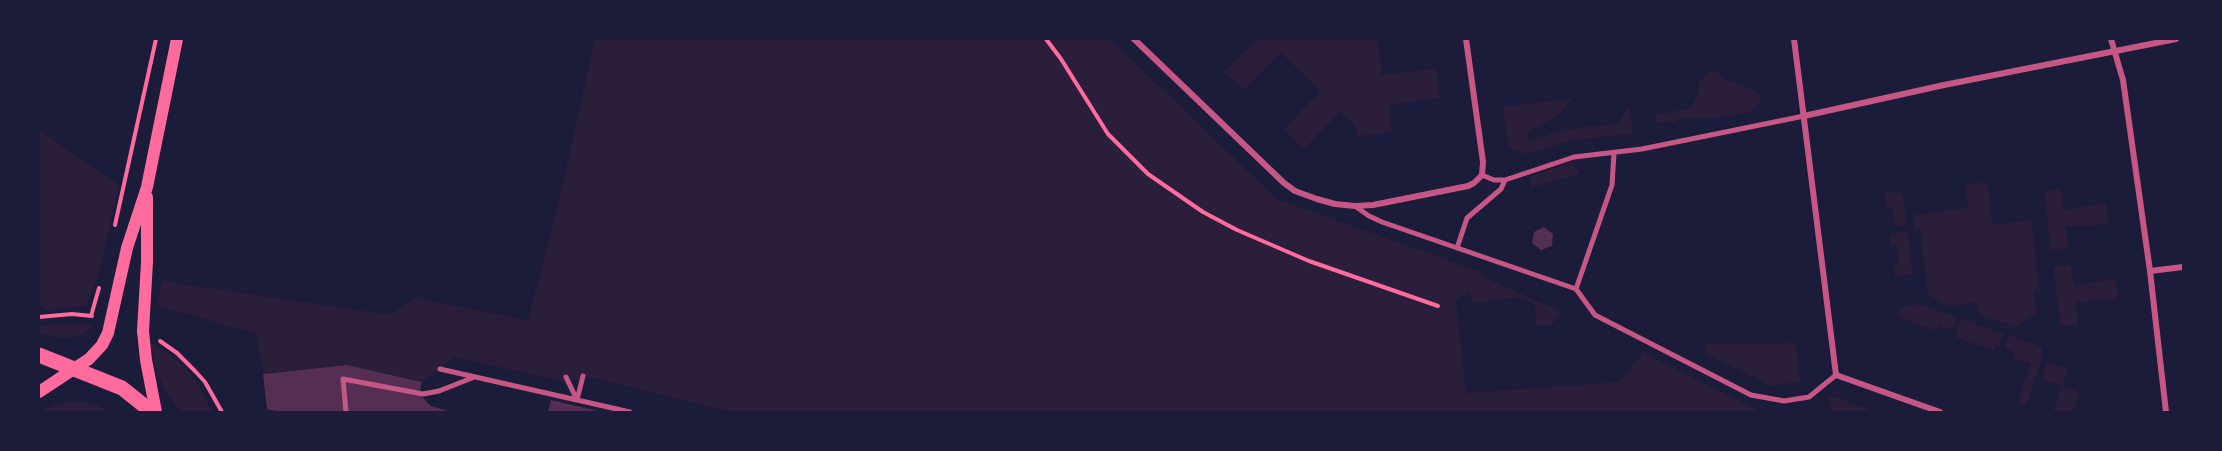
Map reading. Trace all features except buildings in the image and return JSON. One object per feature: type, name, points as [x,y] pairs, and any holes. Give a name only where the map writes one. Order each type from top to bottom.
[{"type":"main road","points":[[39,392],[96,352],[108,333],[127,248],[147,187],[177,39]]},
{"type":"main road","points":[[147,187],[147,262],[143,331],[154,412]]},
{"type":"main road","points":[[39,355],[122,387],[154,412]]},
{"type":"street","points":[[1134,39],[1284,183],[1317,199],[1355,206],[1373,205],[1468,186],[1482,175],[1483,162],[1466,39]]},
{"type":"street","points":[[1794,39],[1836,375]]},
{"type":"street","points":[[2111,39],[2123,80],[2150,271],[2166,412]]},
{"type":"street","points":[[1482,175],[1494,180],[1504,180],[1574,157],[1642,149],[2176,39]]},
{"type":"street","points":[[1576,290],[1612,185],[1614,153]]},
{"type":"street","points":[[1457,248],[1467,218],[1501,189],[1504,180]]},
{"type":"street","points":[[1355,206],[1382,222],[1576,290],[1595,315],[1751,394],[1784,400],[1809,397],[1836,375]]},
{"type":"street","points":[[2150,271],[2183,267]]},
{"type":"street","points":[[440,369],[630,412]]},
{"type":"street","points":[[1836,375],[1940,412]]},
{"type":"street","points":[[578,400],[583,376]]},
{"type":"street","points":[[346,412],[343,379],[423,394],[439,391],[474,377]]},
{"type":"street","points":[[566,377],[578,400]]},
{"type":"path","points":[[113,234],[156,39]]},
{"type":"path","points":[[1046,39],[1061,58],[1108,134],[1148,174],[1203,212],[1237,230],[1308,261],[1438,306]]},
{"type":"path","points":[[40,316],[72,314],[91,316],[99,286]]},
{"type":"path","points":[[143,331],[177,353],[190,365],[205,382],[222,412]]},
{"type":"shaded area","points":[[595,39],[1110,39],[1277,199],[1481,272],[1488,279],[1560,311],[1552,325],[1536,325],[1535,304],[1520,297],[1472,303],[1470,292],[1456,300],[1466,393],[1619,382],[1643,353],[1761,412],[731,412],[588,377],[565,382],[455,357],[422,382],[347,365],[263,374],[256,333],[261,332],[254,333],[158,306],[162,281],[390,315],[416,298],[528,320],[560,196]]},
{"type":"shaded area","points":[[1256,39],[1377,39],[1382,75],[1436,68],[1440,98],[1389,105],[1392,132],[1358,136],[1354,124],[1341,111],[1304,149],[1284,129],[1320,91],[1281,53],[1244,90],[1224,72]]},
{"type":"shaded area","points":[[1720,71],[1721,78],[1758,92],[1761,99],[1752,112],[1716,118],[1683,118],[1674,122],[1657,123],[1654,116],[1692,107],[1699,92],[1699,82],[1710,72]]},
{"type":"shaded area","points":[[1572,98],[1560,114],[1527,133],[1528,141],[1578,128],[1619,123],[1629,105],[1633,130],[1631,134],[1574,140],[1525,154],[1509,148],[1503,107]]},
{"type":"shaded area","points":[[39,130],[119,185],[97,281],[86,306],[46,309],[39,304]]},
{"type":"shaded area","points":[[1572,162],[1580,174],[1530,188],[1531,177]]},
{"type":"shaded area","points":[[1987,182],[1993,225],[2031,220],[2039,285],[2039,290],[2034,291],[2037,315],[2027,317],[2017,327],[1978,314],[1976,302],[1949,306],[1928,295],[1920,229],[1915,230],[1913,215],[1968,208],[1965,185]]},
{"type":"shaded area","points":[[2061,189],[2064,210],[2106,203],[2109,224],[2066,227],[2069,248],[2051,250],[2044,191]]},
{"type":"shaded area","points":[[1884,193],[1901,193],[1903,196],[1907,225],[1894,227],[1892,207],[1886,207]]},
{"type":"shaded area","points":[[1908,231],[1913,274],[1895,277],[1893,265],[1899,263],[1897,245],[1891,245],[1890,234]]},
{"type":"shaded area","points":[[2071,265],[2074,286],[2115,278],[2118,299],[2076,302],[2078,324],[2061,326],[2053,267]]},
{"type":"shaded area","points":[[1918,304],[1956,317],[1952,330],[1939,325],[1937,331],[1900,318],[1899,308]]},
{"type":"shaded area","points":[[1961,319],[2004,334],[1999,346],[1996,345],[1994,351],[1955,337]]},
{"type":"shaded area","points":[[91,324],[91,326],[83,335],[73,337],[54,337],[39,332],[39,326]]},
{"type":"shaded area","points":[[2009,335],[2042,347],[2042,359],[2026,405],[2017,402],[2031,364],[2012,357],[2014,352],[2004,348]]},
{"type":"shaded area","points":[[149,342],[185,367],[197,382],[212,412],[180,412],[158,375]]},
{"type":"shaded area","points":[[1796,343],[1800,381],[1772,386],[1704,353],[1707,344]]},
{"type":"shaded area","points":[[2047,362],[2068,368],[2063,386],[2080,392],[2073,412],[2053,412],[2062,386],[2042,379]]},
{"type":"shaded area","points":[[1829,395],[1877,412],[1831,412]]},
{"type":"shaded area","points":[[77,401],[98,405],[111,412],[39,412],[55,404]]}]
